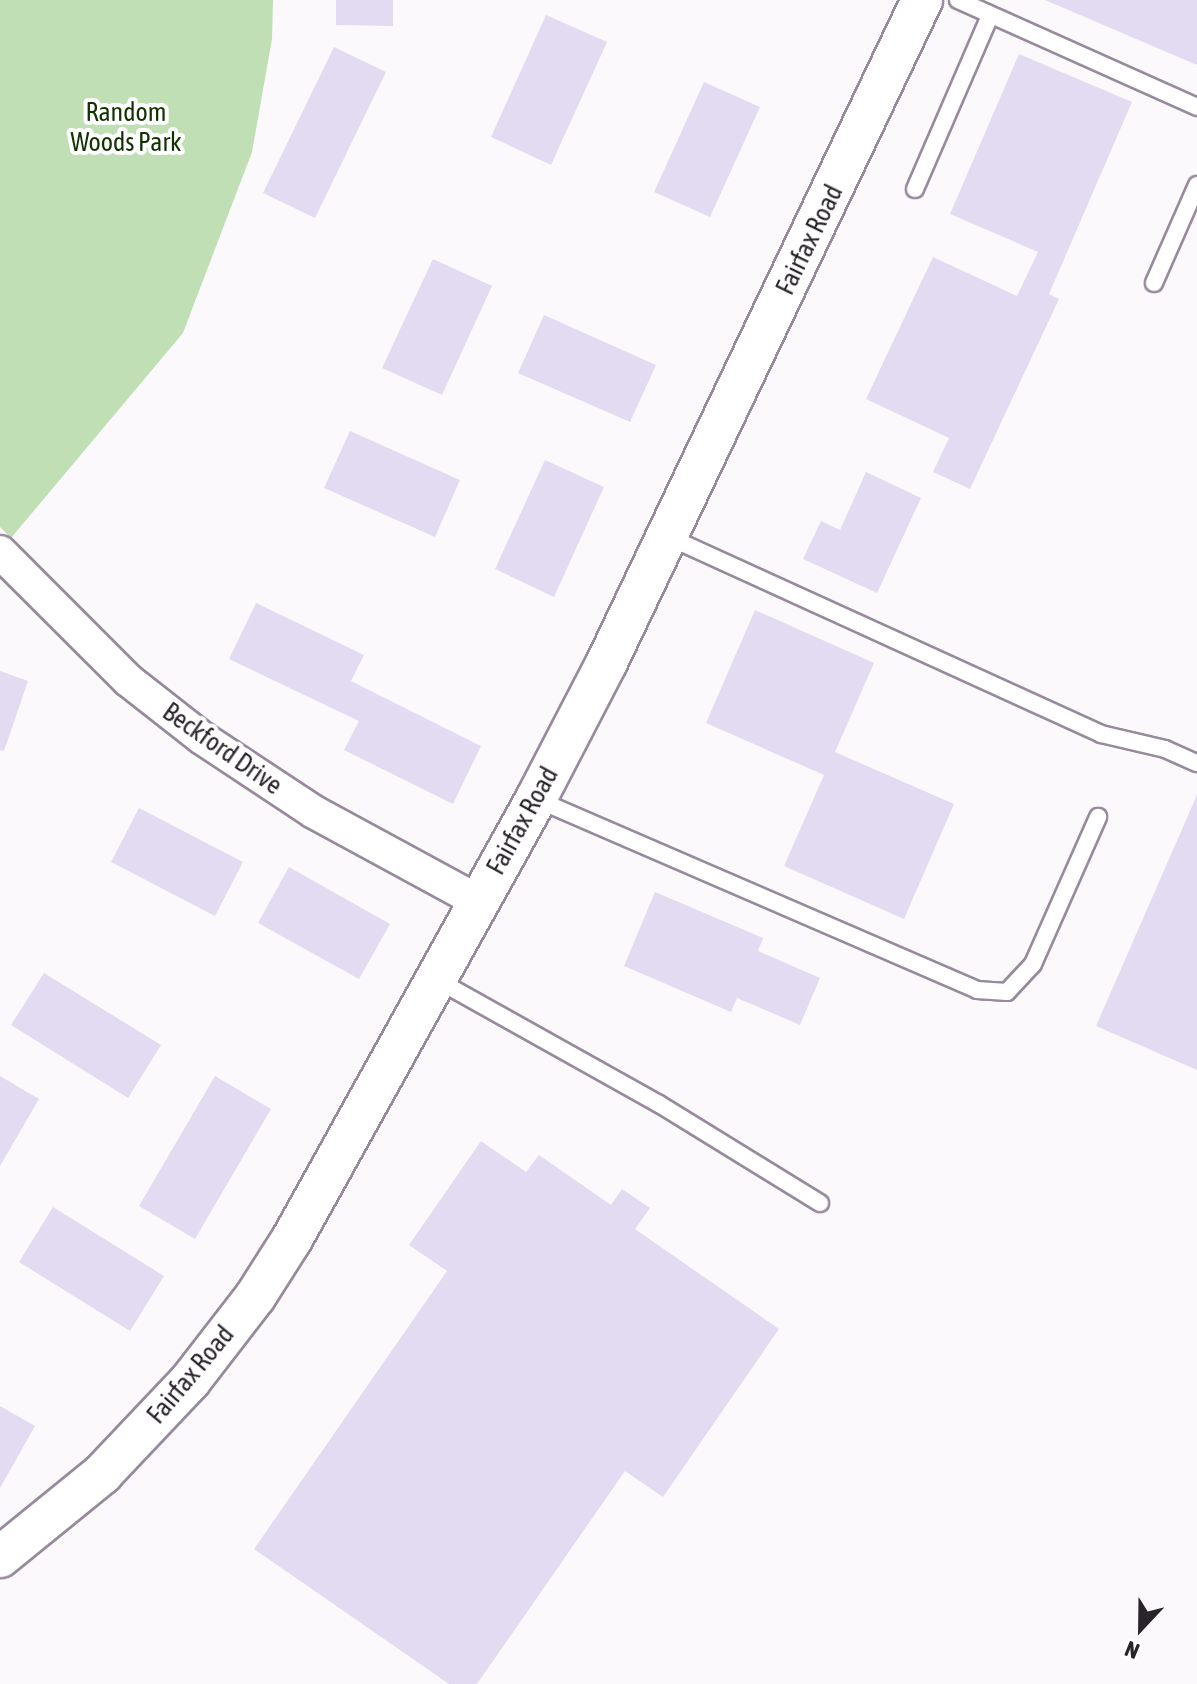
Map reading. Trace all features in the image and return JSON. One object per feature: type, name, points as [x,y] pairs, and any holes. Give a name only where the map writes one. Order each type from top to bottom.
[{"type":"street","name":"Fairfax Road","points":[[0,1557],[102,1474],[219,1347],[299,1227],[536,799],[669,537],[922,0]]},
{"type":"street","name":"Beckford Drive","points":[[0,552],[128,680],[202,738],[314,812],[478,901]]},
{"type":"lane","points":[[958,0],[1197,107]]},
{"type":"lane","points":[[915,189],[990,16]]},
{"type":"lane","points":[[1154,283],[1197,185]]},
{"type":"lane","points":[[669,537],[1101,734],[1165,749],[1197,763]]},
{"type":"lane","points":[[536,799],[977,990],[1007,992],[1033,964],[1098,817]]},
{"type":"lane","points":[[437,980],[659,1104],[820,1203]]},
{"type":"green space","name":"Random Woods Park","points":[[0,0],[273,0],[272,39],[252,152],[183,333],[11,538],[0,527]]},
{"type":"building","points":[[336,0],[393,0],[393,26],[336,25]]},
{"type":"building","points":[[1045,0],[1197,0],[1197,65]]},
{"type":"building","points":[[546,15],[607,42],[551,165],[491,137]]},
{"type":"building","points":[[334,47],[386,72],[315,218],[263,193]]},
{"type":"building","points":[[1019,54],[1132,102],[1049,294],[1059,299],[970,489],[933,472],[949,438],[866,399],[933,257],[1017,296],[1038,252],[950,214]]},
{"type":"building","points":[[704,82],[760,107],[710,217],[654,192]]},
{"type":"building","points":[[433,259],[492,286],[442,395],[382,368]]},
{"type":"building","points":[[544,315],[656,365],[630,422],[518,373]]},
{"type":"building","points":[[350,431],[460,480],[435,537],[324,488]]},
{"type":"building","points":[[545,460],[604,487],[554,597],[495,569]]},
{"type":"building","points":[[866,472],[921,498],[877,593],[803,559],[821,521],[840,530]]},
{"type":"building","points":[[256,603],[364,655],[351,681],[481,746],[453,804],[344,750],[359,721],[229,659]]},
{"type":"building","points":[[755,610],[874,663],[835,752],[954,804],[904,919],[784,866],[824,775],[706,723]]},
{"type":"building","points":[[0,671],[28,681],[4,751],[0,750]]},
{"type":"building","points":[[1197,795],[1197,1070],[1096,1026]]},
{"type":"building","points":[[139,808],[243,862],[215,916],[111,862]]},
{"type":"building","points":[[289,867],[390,924],[359,979],[258,923]]},
{"type":"building","points":[[655,892],[763,938],[758,951],[820,978],[800,1025],[737,998],[731,1012],[624,966]]},
{"type":"building","points":[[44,973],[161,1045],[128,1098],[11,1025]]},
{"type":"building","points":[[0,1076],[39,1099],[0,1166]]},
{"type":"building","points":[[215,1076],[271,1109],[195,1239],[139,1206]]},
{"type":"building","points":[[481,1141],[526,1172],[539,1155],[611,1205],[622,1189],[650,1208],[635,1229],[779,1329],[663,1497],[625,1471],[477,1684],[449,1684],[254,1549],[447,1271],[409,1245]]},
{"type":"building","points":[[53,1207],[164,1276],[130,1331],[19,1262]]},
{"type":"building","points":[[0,1406],[35,1426],[0,1488]]}]
